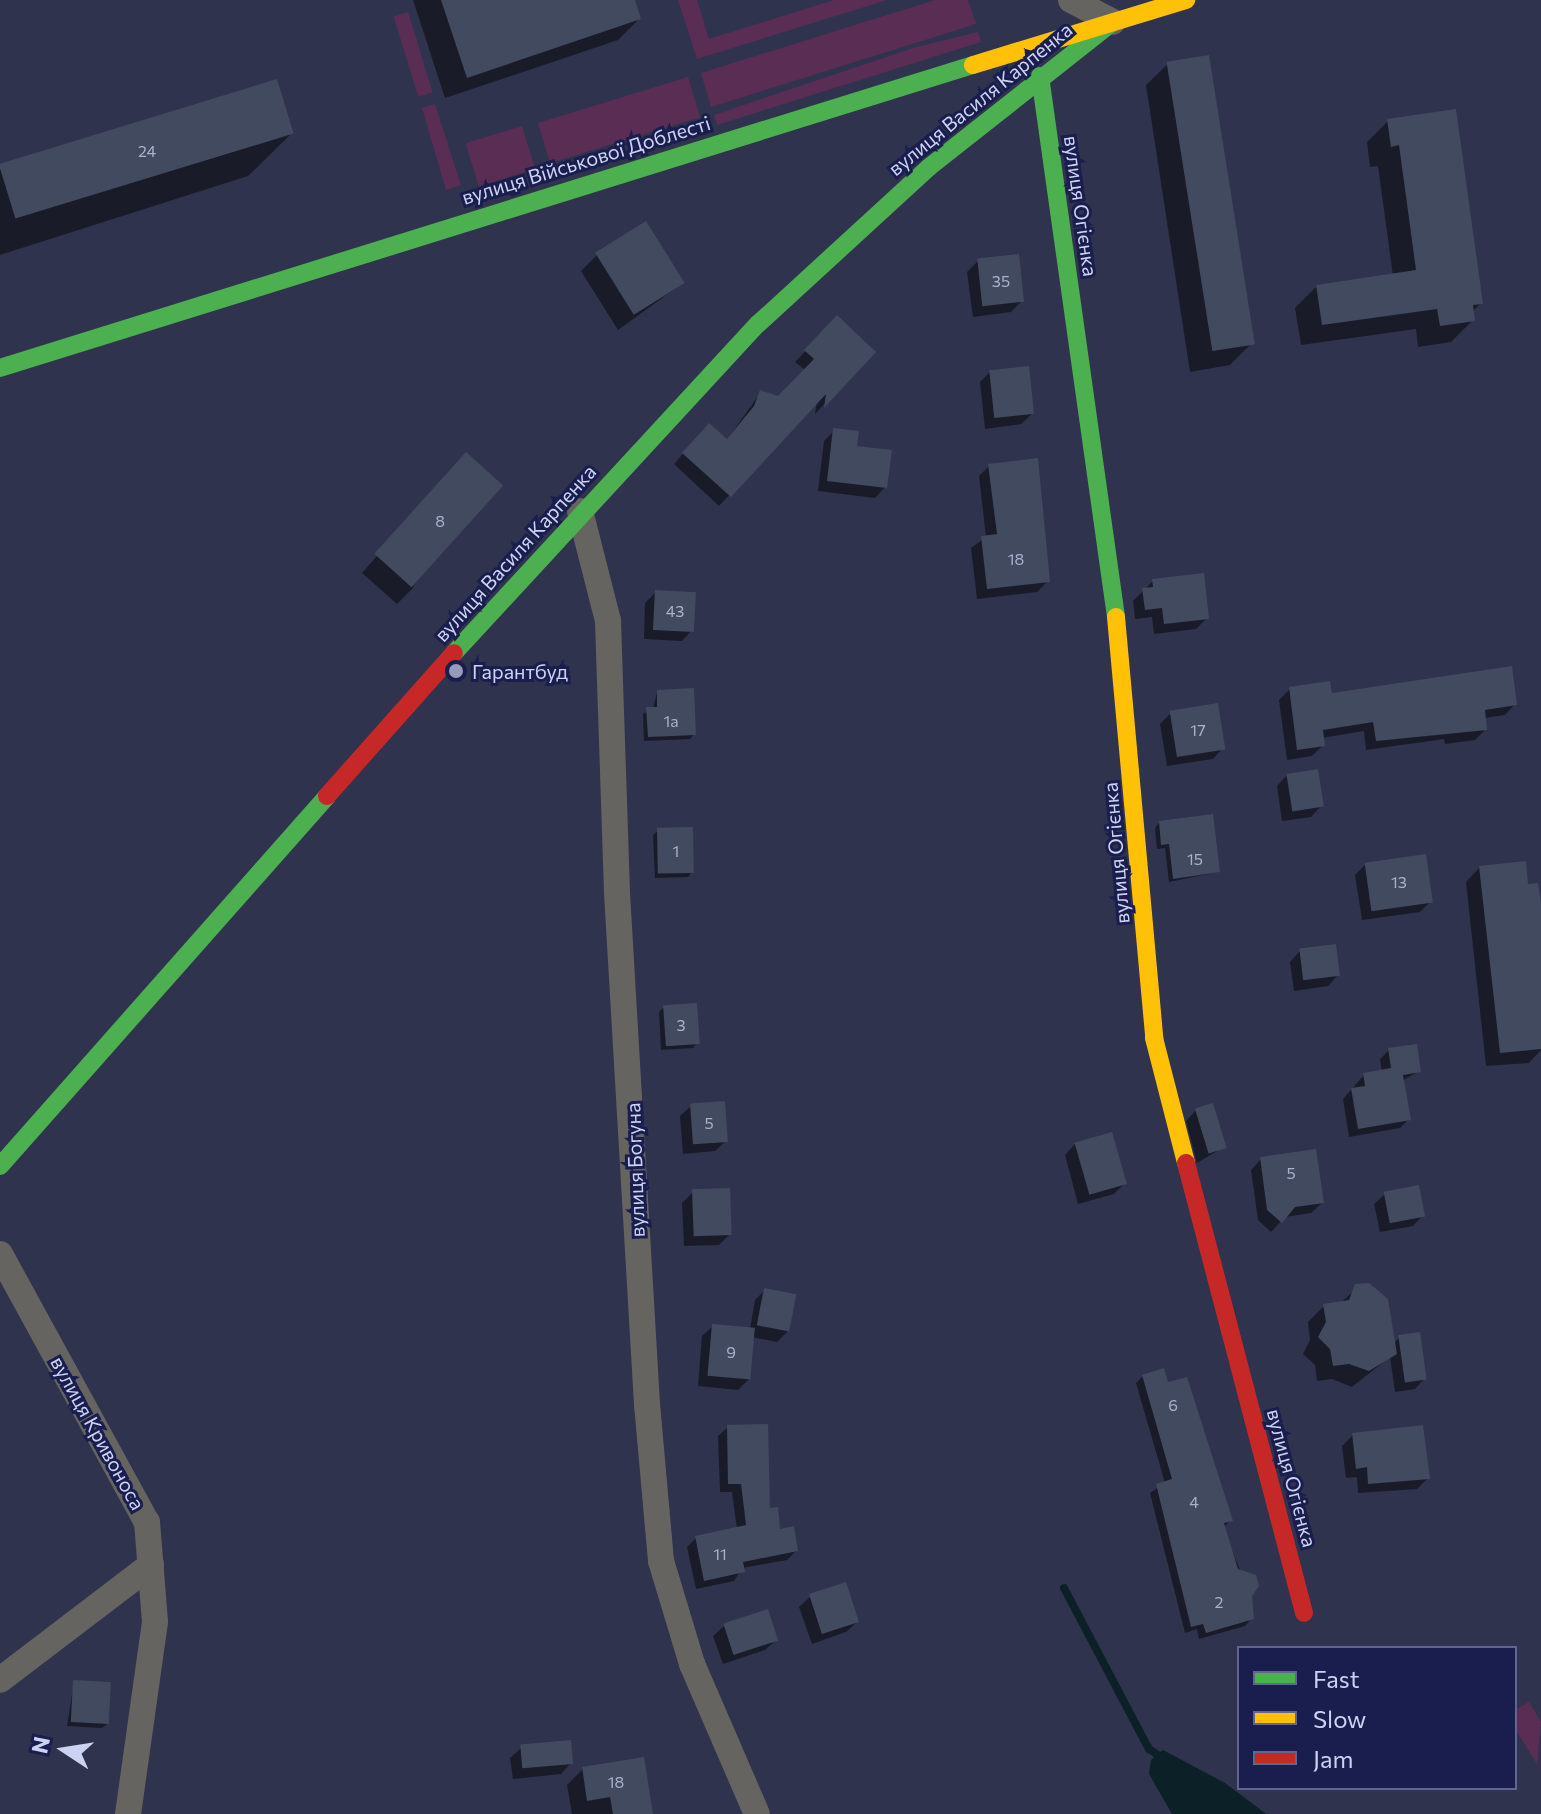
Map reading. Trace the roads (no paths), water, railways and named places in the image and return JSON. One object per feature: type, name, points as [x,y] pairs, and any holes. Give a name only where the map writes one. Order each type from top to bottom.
[{"type":"street","points":[[1071,0],[1113,22]]},
{"type":"street","name":"вулиця Військової Доблесті","points":[[0,368],[1186,0]]},
{"type":"street","name":"вулиця Василя Карпенка","points":[[0,1166],[580,511],[758,324],[917,178],[1040,76],[1113,22]]},
{"type":"street","name":"вулиця Огієнка","points":[[1040,76],[1122,663],[1154,1038],[1304,1613]]},
{"type":"street","name":"вулиця Богуна","points":[[580,511],[608,621],[617,893],[647,1404],[661,1561],[692,1664],[757,1814]]},
{"type":"street","name":"вулиця Кривоноса","points":[[0,1254],[147,1522],[155,1622],[128,1814]]},
{"type":"street","points":[[0,1680],[151,1565]]},
{"type":"water","points":[[1163,1750],[1225,1783],[1266,1814],[1172,1814],[1149,1774],[1151,1760]]},
{"type":"waterway","points":[[1064,1588],[1149,1749],[1167,1761]]},
{"type":"place","name":"Гарантбуд","points":[[456,671]]}]
